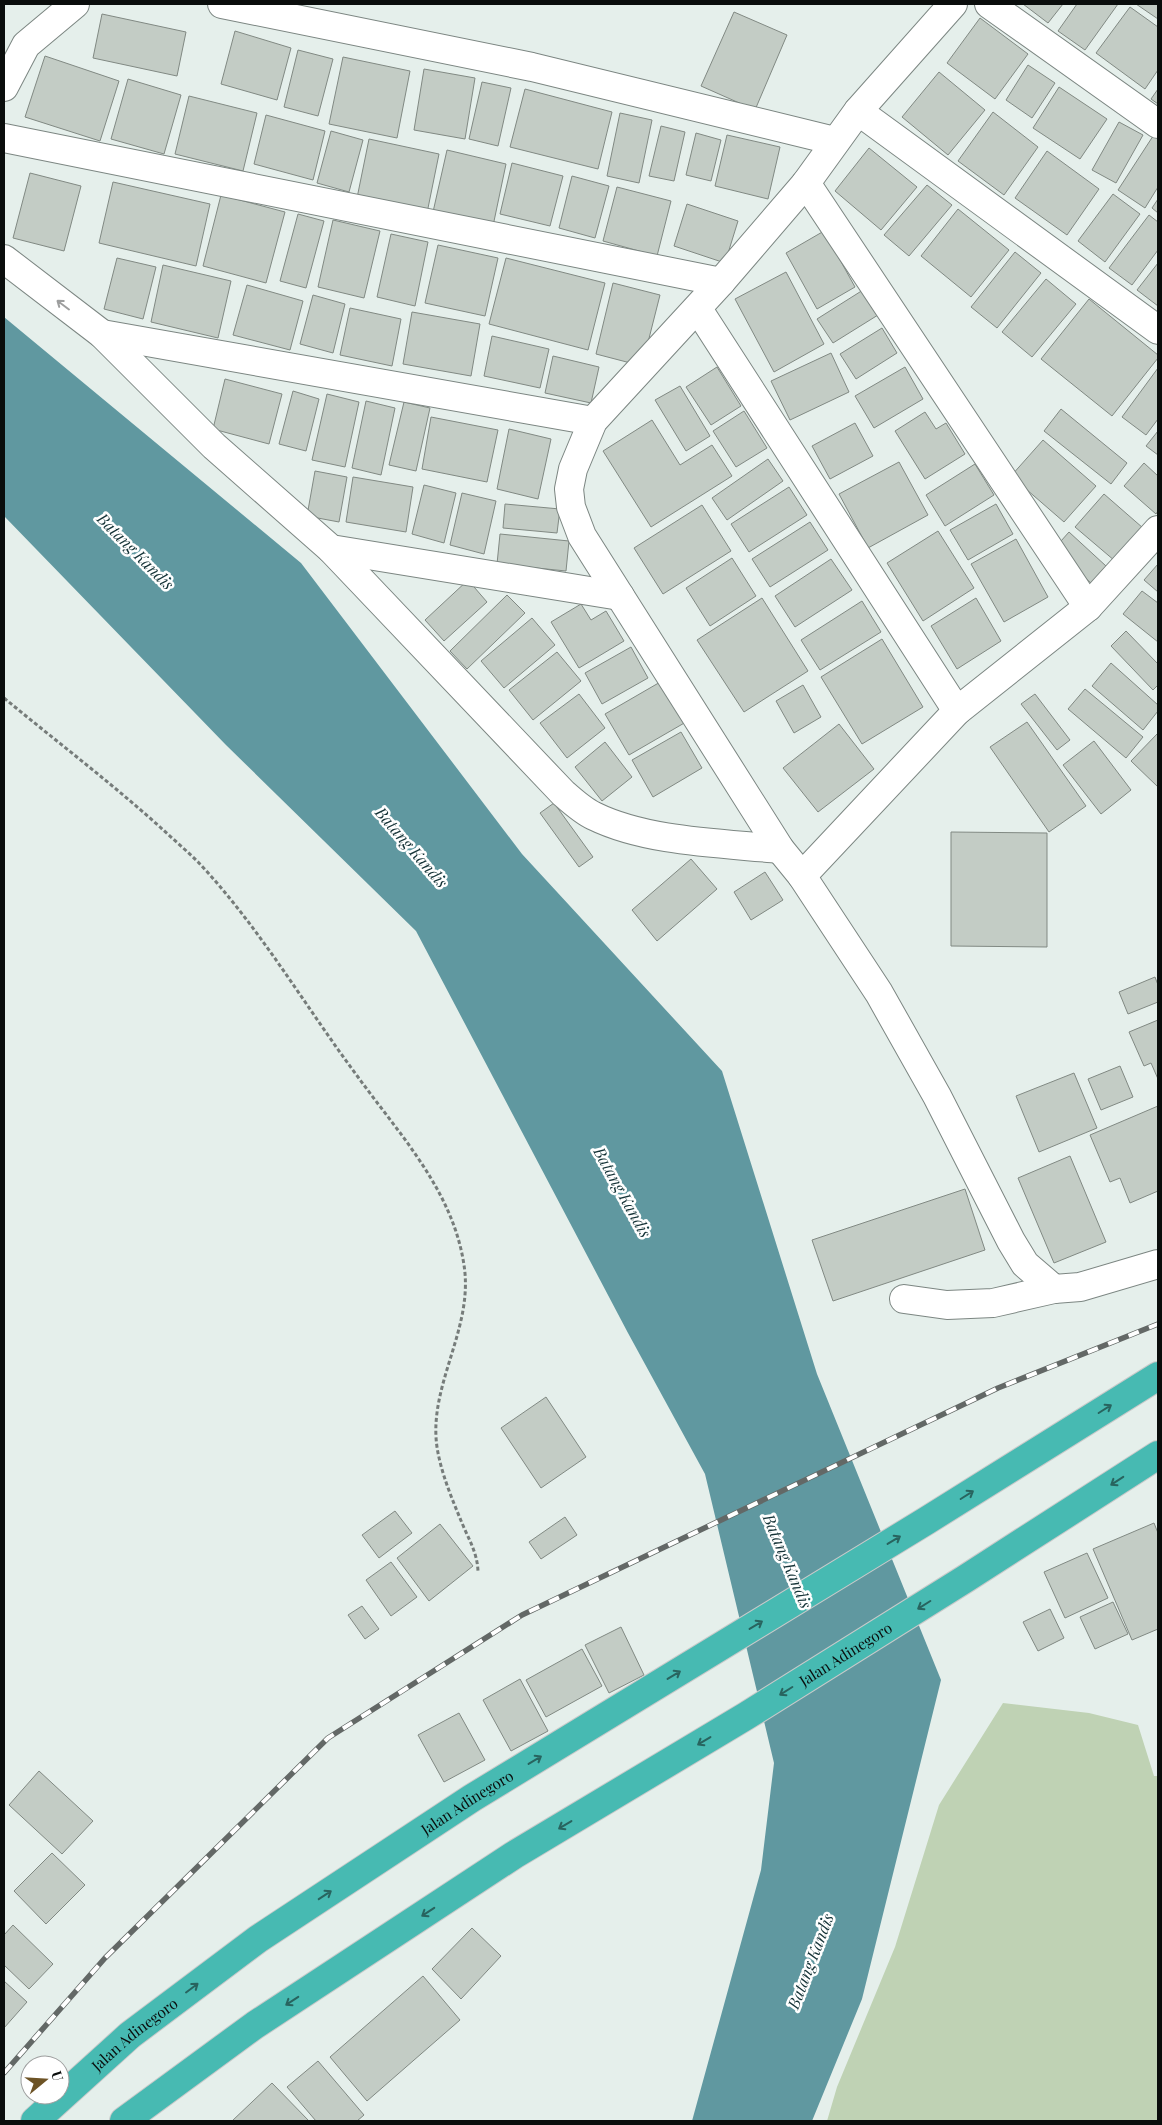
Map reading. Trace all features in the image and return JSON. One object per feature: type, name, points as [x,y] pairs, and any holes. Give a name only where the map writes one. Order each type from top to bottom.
[{"type":"highway","name":"Jalan Adinegoro","points":[[34,2121],[130,2035],[258,1939],[472,1798],[926,1521],[1158,1376]]},
{"type":"highway","name":"Jalan Adinegoro","points":[[124,2121],[255,2025],[514,1855],[746,1716],[1158,1455]]},
{"type":"street","points":[[4,87],[26,45],[75,4]]},
{"type":"street","points":[[222,4],[532,67],[835,141]]},
{"type":"street","points":[[953,4],[858,111],[806,182],[722,282],[593,421],[573,469],[569,489],[571,507],[582,536],[780,849],[802,876],[879,993],[937,1096],[1011,1241],[1025,1264],[1054,1289]]},
{"type":"street","points":[[989,4],[1158,124]]},
{"type":"street","points":[[858,111],[1158,330]]},
{"type":"street","points":[[4,138],[722,282]]},
{"type":"street","points":[[806,182],[1088,607]]},
{"type":"street","points":[[4,259],[102,334],[214,446],[331,549],[563,793],[592,816],[654,836],[780,849]]},
{"type":"street","points":[[698,309],[957,711]]},
{"type":"street","points":[[102,334],[593,421]]},
{"type":"street","points":[[802,876],[957,711],[1088,607],[1158,530]]},
{"type":"street","points":[[331,549],[620,596]]},
{"type":"street","points":[[904,1299],[947,1305],[993,1303],[1054,1289],[1080,1287],[1158,1264]]},
{"type":"path","points":[[4,698],[137,806],[204,869],[247,919],[321,1028],[439,1189],[454,1222],[465,1266],[465,1304],[459,1336],[445,1374],[436,1422],[437,1447],[449,1490],[475,1553],[478,1573]]},
{"type":"green space","points":[[1003,1703],[1089,1713],[1138,1725],[1154,1776],[1158,1776],[1158,2121],[827,2121],[837,2087],[895,1947],[939,1805]]},
{"type":"water","name":"Batang Kandis","points":[[4,317],[301,563],[522,854],[722,1071],[817,1374],[941,1680],[862,1999],[812,2121],[692,2121],[761,1870],[774,1763],[705,1474],[628,1333],[416,931],[226,745],[4,516]]},
{"type":"building","points":[[1023,4],[1063,4],[1048,23]]},
{"type":"building","points":[[1077,4],[1118,4],[1085,50],[1058,31]]},
{"type":"building","points":[[1136,4],[1158,4],[1158,19]]},
{"type":"building","points":[[1130,7],[1158,27],[1158,70],[1145,89],[1096,53]]},
{"type":"building","points":[[734,12],[787,35],[755,110],[701,86]]},
{"type":"building","points":[[102,14],[186,32],[177,76],[93,58]]},
{"type":"building","points":[[980,18],[1028,54],[995,99],[947,63]]},
{"type":"building","points":[[235,31],[291,48],[277,100],[221,84]]},
{"type":"building","points":[[298,50],[333,59],[318,116],[284,107]]},
{"type":"building","points":[[45,56],[119,81],[100,141],[25,117]]},
{"type":"building","points":[[343,57],[410,71],[397,138],[329,124]]},
{"type":"building","points":[[1028,65],[1055,83],[1032,118],[1006,100]]},
{"type":"building","points":[[424,69],[475,78],[465,139],[414,130]]},
{"type":"building","points":[[939,72],[985,110],[948,155],[902,117]]},
{"type":"building","points":[[128,79],[181,95],[164,154],[111,139]]},
{"type":"building","points":[[482,82],[511,88],[498,146],[469,139]]},
{"type":"building","points":[[1059,87],[1107,119],[1080,159],[1033,128]]},
{"type":"building","points":[[525,89],[612,112],[598,169],[510,147]]},
{"type":"building","points":[[1158,89],[1158,104],[1151,99]]},
{"type":"building","points":[[189,96],[257,113],[243,171],[175,154]]},
{"type":"building","points":[[993,112],[1038,147],[1004,195],[958,161]]},
{"type":"building","points":[[620,113],[652,120],[639,183],[607,176]]},
{"type":"building","points":[[266,115],[325,131],[313,180],[254,164]]},
{"type":"building","points":[[1119,122],[1143,135],[1116,183],[1092,170]]},
{"type":"building","points":[[661,126],[685,132],[674,181],[649,176]]},
{"type":"building","points":[[331,131],[363,140],[349,192],[317,183]]},
{"type":"building","points":[[696,133],[721,140],[711,181],[686,175]]},
{"type":"building","points":[[1155,133],[1158,135],[1158,187],[1145,208],[1118,190]]},
{"type":"building","points":[[727,135],[780,147],[768,199],[715,186]]},
{"type":"building","points":[[369,139],[439,154],[427,213],[357,198]]},
{"type":"building","points":[[869,148],[917,187],[881,230],[835,191]]},
{"type":"building","points":[[447,150],[506,164],[493,226],[433,212]]},
{"type":"building","points":[[1047,151],[1099,189],[1067,235],[1015,198]]},
{"type":"building","points":[[512,163],[563,176],[550,226],[500,214]]},
{"type":"building","points":[[30,173],[81,186],[64,251],[13,238]]},
{"type":"building","points":[[572,176],[609,186],[595,238],[559,228]]},
{"type":"building","points":[[113,182],[210,204],[196,266],[99,243]]},
{"type":"building","points":[[927,185],[952,205],[909,256],[884,235]]},
{"type":"building","points":[[617,187],[671,201],[657,256],[603,241]]},
{"type":"building","points":[[1113,194],[1140,214],[1105,262],[1078,241]]},
{"type":"building","points":[[221,195],[285,212],[266,283],[203,266]]},
{"type":"building","points":[[1158,199],[1158,213],[1152,208]]},
{"type":"building","points":[[687,204],[738,221],[725,263],[674,246]]},
{"type":"building","points":[[958,209],[1009,250],[971,297],[921,256]]},
{"type":"building","points":[[298,214],[324,221],[306,288],[280,281]]},
{"type":"building","points":[[1149,215],[1158,222],[1158,250],[1132,285],[1109,268]]},
{"type":"building","points":[[333,220],[380,231],[364,298],[318,287]]},
{"type":"building","points":[[824,231],[855,287],[817,309],[786,253]]},
{"type":"building","points":[[391,234],[428,242],[415,306],[377,297]]},
{"type":"building","points":[[438,245],[498,258],[485,316],[425,303]]},
{"type":"building","points":[[1015,252],[1041,273],[997,328],[971,307]]},
{"type":"building","points":[[117,258],[156,267],[143,319],[104,309]]},
{"type":"building","points":[[506,258],[605,283],[588,350],[489,324]]},
{"type":"building","points":[[1158,263],[1158,306],[1137,290]]},
{"type":"building","points":[[163,265],[231,281],[218,338],[151,322]]},
{"type":"building","points":[[786,272],[824,344],[774,372],[735,299]]},
{"type":"building","points":[[1046,279],[1076,304],[1032,357],[1002,332]]},
{"type":"building","points":[[613,283],[660,295],[642,366],[596,354]]},
{"type":"building","points":[[247,285],[303,301],[290,350],[233,335]]},
{"type":"building","points":[[863,290],[878,315],[833,343],[817,319]]},
{"type":"building","points":[[313,295],[345,304],[333,353],[300,344]]},
{"type":"building","points":[[1089,299],[1158,355],[1158,358],[1112,416],[1041,359]]},
{"type":"building","points":[[350,308],[401,319],[392,366],[340,355]]},
{"type":"building","points":[[412,312],[480,324],[471,376],[403,364]]},
{"type":"building","points":[[882,328],[897,353],[856,379],[840,354]]},
{"type":"building","points":[[492,336],[549,349],[540,388],[484,376]]},
{"type":"building","points":[[831,353],[849,392],[790,420],[771,381]]},
{"type":"building","points":[[553,356],[599,367],[591,403],[545,393]]},
{"type":"building","points":[[717,367],[741,406],[711,425],[686,387]]},
{"type":"building","points":[[905,367],[923,399],[874,428],[855,396]]},
{"type":"building","points":[[1158,368],[1158,419],[1146,435],[1122,417]]},
{"type":"building","points":[[225,379],[282,394],[269,444],[213,429]]},
{"type":"building","points":[[680,386],[710,436],[686,451],[655,400]]},
{"type":"building","points":[[293,391],[319,399],[306,451],[279,444]]},
{"type":"building","points":[[327,394],[359,402],[345,467],[312,460]]},
{"type":"building","points":[[366,401],[395,408],[381,475],[352,468]]},
{"type":"building","points":[[404,402],[430,408],[416,471],[389,465]]},
{"type":"building","points":[[1061,409],[1127,463],[1111,484],[1044,431]]},
{"type":"building","points":[[744,411],[767,448],[736,467],[713,431]]},
{"type":"building","points":[[925,412],[936,429],[946,423],[965,454],[925,479],[895,431]]},
{"type":"building","points":[[431,417],[498,430],[487,482],[422,469]]},
{"type":"building","points":[[652,420],[680,465],[712,445],[732,476],[651,527],[603,451]]},
{"type":"building","points":[[855,423],[873,456],[830,479],[812,446]]},
{"type":"building","points":[[509,429],[551,439],[538,499],[497,489]]},
{"type":"building","points":[[1158,431],[1158,455],[1146,446]]},
{"type":"building","points":[[1043,440],[1096,486],[1064,522],[1011,476]]},
{"type":"building","points":[[768,459],[783,481],[727,520],[712,498]]},
{"type":"building","points":[[899,462],[928,515],[868,548],[839,494]]},
{"type":"building","points":[[1144,463],[1158,476],[1158,511],[1156,514],[1124,486]]},
{"type":"building","points":[[975,464],[994,495],[945,526],[926,495]]},
{"type":"building","points":[[315,471],[347,477],[339,522],[307,516]]},
{"type":"building","points":[[353,477],[413,487],[406,532],[346,522]]},
{"type":"building","points":[[424,485],[456,493],[444,543],[412,534]]},
{"type":"building","points":[[789,487],[807,515],[749,552],[731,524]]},
{"type":"building","points":[[462,493],[496,501],[484,554],[450,545]]},
{"type":"building","points":[[1104,494],[1143,528],[1115,561],[1075,527]]},
{"type":"building","points":[[505,504],[560,509],[557,533],[503,528]]},
{"type":"building","points":[[996,504],[1013,534],[968,560],[950,530]]},
{"type":"building","points":[[702,505],[731,551],[663,594],[634,548]]},
{"type":"building","points":[[810,522],[828,550],[770,587],[752,559]]},
{"type":"building","points":[[938,531],[974,588],[923,621],[887,563]]},
{"type":"building","points":[[1069,532],[1106,566],[1091,583],[1053,550]]},
{"type":"building","points":[[500,534],[569,541],[566,571],[497,564]]},
{"type":"building","points":[[1016,539],[1048,597],[1004,622],[971,564]]},
{"type":"building","points":[[732,558],[756,596],[710,626],[686,588]]},
{"type":"building","points":[[831,559],[852,590],[795,627],[775,596]]},
{"type":"building","points":[[1158,564],[1158,592],[1144,580]]},
{"type":"building","points":[[468,580],[487,602],[444,641],[425,620]]},
{"type":"building","points":[[1142,591],[1158,603],[1158,642],[1123,614]]},
{"type":"building","points":[[507,595],[525,613],[467,669],[450,651]]},
{"type":"building","points":[[762,598],[808,671],[744,712],[697,640]]},
{"type":"building","points":[[976,598],[1001,641],[957,669],[931,626]]},
{"type":"building","points":[[862,601],[881,632],[820,670],[801,640]]},
{"type":"building","points":[[581,604],[591,620],[606,611],[624,641],[579,668],[551,622]]},
{"type":"building","points":[[532,618],[555,645],[504,688],[481,661]]},
{"type":"building","points":[[1126,631],[1158,664],[1158,685],[1153,690],[1111,646]]},
{"type":"building","points":[[882,639],[923,707],[862,744],[821,677]]},
{"type":"building","points":[[631,647],[648,678],[602,704],[585,673]]},
{"type":"building","points":[[557,652],[581,681],[533,720],[509,690]]},
{"type":"building","points":[[1111,663],[1158,705],[1158,711],[1143,730],[1092,686]]},
{"type":"building","points":[[662,681],[686,722],[629,755],[605,714]]},
{"type":"building","points":[[803,685],[821,717],[794,733],[776,701]]},
{"type":"building","points":[[1085,689],[1143,737],[1126,758],[1068,709]]},
{"type":"building","points":[[579,694],[605,728],[567,758],[540,723]]},
{"type":"building","points":[[1035,694],[1070,740],[1057,750],[1021,704]]},
{"type":"building","points":[[1027,722],[1086,806],[1049,832],[990,747]]},
{"type":"building","points":[[839,724],[874,769],[818,812],[783,768]]},
{"type":"building","points":[[681,732],[702,768],[653,797],[632,760]]},
{"type":"building","points":[[1158,733],[1158,787],[1131,761]]},
{"type":"building","points":[[1094,741],[1131,790],[1101,814],[1063,765]]},
{"type":"building","points":[[605,742],[632,777],[602,801],[575,767]]},
{"type":"building","points":[[554,803],[593,857],[579,867],[540,813]]},
{"type":"building","points":[[951,832],[1047,833],[1047,947],[951,946]]},
{"type":"building","points":[[691,859],[717,889],[657,941],[632,910]]},
{"type":"building","points":[[765,872],[783,900],[751,920],[734,892]]},
{"type":"building","points":[[1155,977],[1158,985],[1158,1002],[1128,1014],[1119,992]]},
{"type":"building","points":[[1158,1020],[1158,1079],[1151,1063],[1144,1066],[1129,1032]]},
{"type":"building","points":[[1120,1066],[1133,1097],[1101,1110],[1088,1079]]},
{"type":"building","points":[[1074,1073],[1097,1128],[1039,1152],[1016,1096]]},
{"type":"building","points":[[1158,1106],[1158,1191],[1130,1203],[1120,1178],[1110,1182],[1090,1135]]},
{"type":"building","points":[[1070,1156],[1106,1242],[1054,1263],[1018,1178]]},
{"type":"building","points":[[965,1189],[985,1250],[833,1301],[812,1240]]},
{"type":"building","points":[[546,1397],[586,1457],[541,1488],[501,1428]]},
{"type":"building","points":[[395,1511],[412,1533],[379,1558],[362,1535]]},
{"type":"building","points":[[565,1517],[577,1535],[541,1559],[529,1542]]},
{"type":"building","points":[[1154,1523],[1158,1533],[1158,1629],[1132,1640],[1093,1549]]},
{"type":"building","points":[[440,1524],[473,1566],[429,1601],[397,1558]]},
{"type":"building","points":[[1087,1553],[1108,1598],[1065,1618],[1044,1572]]},
{"type":"building","points":[[391,1562],[417,1597],[391,1616],[366,1580]]},
{"type":"building","points":[[1113,1602],[1128,1634],[1095,1649],[1080,1617]]},
{"type":"building","points":[[362,1606],[379,1629],[365,1639],[348,1615]]},
{"type":"building","points":[[1050,1609],[1064,1638],[1038,1651],[1023,1622]]},
{"type":"building","points":[[621,1627],[644,1675],[609,1693],[585,1645]]},
{"type":"building","points":[[582,1649],[602,1686],[546,1717],[526,1680]]},
{"type":"building","points":[[520,1679],[548,1731],[511,1751],[483,1700]]},
{"type":"building","points":[[459,1713],[485,1760],[444,1782],[418,1735]]},
{"type":"building","points":[[39,1771],[93,1821],[62,1854],[9,1805]]},
{"type":"building","points":[[52,1853],[85,1885],[46,1924],[14,1891]]},
{"type":"building","points":[[13,1925],[53,1964],[29,1989],[4,1965],[4,1935]]},
{"type":"building","points":[[472,1928],[501,1956],[461,1999],[432,1969]]},
{"type":"building","points":[[423,1976],[460,2020],[367,2101],[330,2057]]},
{"type":"building","points":[[4,1981],[27,2002],[4,2028]]},
{"type":"building","points":[[318,2061],[364,2115],[357,2121],[316,2121],[287,2087]]},
{"type":"building","points":[[272,2083],[309,2121],[232,2121]]},
{"type":"railway","points":[[4,2073],[105,1958],[328,1738],[522,1615],[998,1388],[1158,1324]]}]
